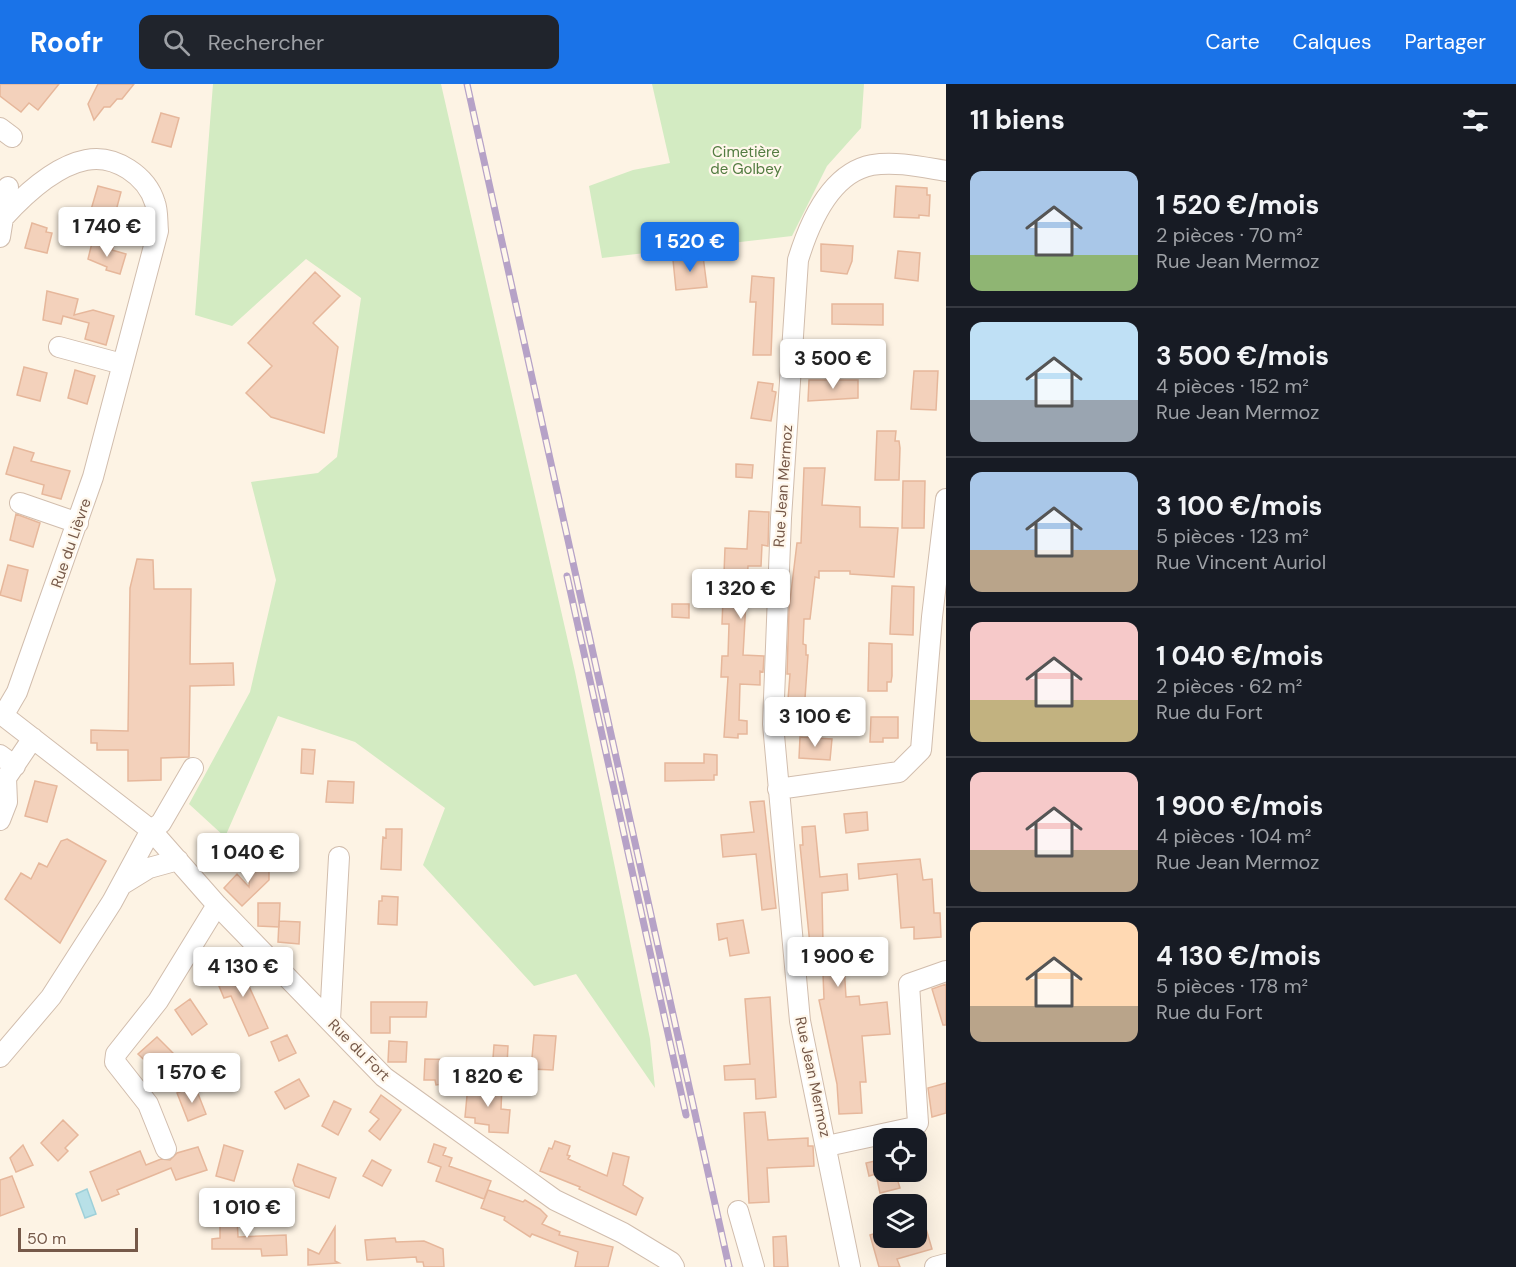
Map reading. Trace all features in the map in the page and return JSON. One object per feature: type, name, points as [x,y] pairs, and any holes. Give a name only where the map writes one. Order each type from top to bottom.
[{"type":"street","name":"Rue du Lièvre","points":[[2,227],[30,192],[63,169],[88,159],[118,162],[142,178],[155,203],[158,231],[78,523],[17,693],[2,714]]},
{"type":"street","name":"Rue Jean Mermoz","points":[[850,1267],[827,1146],[813,1095],[800,1021],[773,724],[776,628],[798,260],[806,235],[820,208],[832,190],[856,170],[873,165],[900,164],[946,171]]},
{"type":"street","points":[[2,227],[8,187]]},
{"type":"street","points":[[59,347],[122,364]]},
{"type":"street","points":[[778,789],[899,772],[921,750],[932,617],[946,499]]},
{"type":"street","points":[[20,503],[78,523]]},
{"type":"street","name":"Rue du Fort","points":[[2,714],[151,830],[217,905],[384,1077],[555,1200],[623,1233],[671,1262],[674,1267]]},
{"type":"street","points":[[0,820],[6,802],[7,760],[33,738]]},
{"type":"street","points":[[0,1057],[51,997],[121,886],[151,830],[161,824],[193,768]]},
{"type":"street","points":[[330,1020],[339,857]]},
{"type":"street","points":[[121,886],[149,868],[178,860]]},
{"type":"street","points":[[166,1149],[148,1104],[116,1062],[116,1054],[158,1001],[217,905]]},
{"type":"street","points":[[827,1146],[915,1126],[918,1123],[909,984],[946,971]]},
{"type":"street","points":[[738,1211],[754,1267]]},
{"type":"street","points":[[935,1267],[946,1264]]},
{"type":"green space","points":[[213,84],[441,84],[575,672],[650,1039],[655,1088],[576,974],[534,986],[423,865],[445,808],[355,742],[278,716],[225,837],[189,804],[250,692],[276,580],[251,482],[318,473],[337,457],[361,298],[306,259],[232,326],[195,315]]},
{"type":"green space","name":"Cimetière de Golbey","points":[[652,84],[864,84],[861,128],[827,166],[792,236],[602,258],[589,186],[633,170],[670,163]]},
{"type":"water","points":[[87,1189],[96,1214],[85,1218],[76,1194]]},
{"type":"building","points":[[0,84],[59,84],[38,110],[29,103],[21,112],[0,96]]},
{"type":"building","points":[[98,84],[134,84],[122,99],[117,99],[110,107],[104,107],[94,120],[88,104]]},
{"type":"building","points":[[161,113],[179,118],[171,147],[152,142]]},
{"type":"building","points":[[98,186],[121,192],[113,222],[90,213]]},
{"type":"building","points":[[896,186],[927,188],[927,195],[930,195],[929,216],[894,217]]},
{"type":"building","points":[[32,223],[47,228],[46,232],[52,233],[47,253],[25,248]]},
{"type":"building","points":[[92,243],[126,254],[120,274],[106,270],[107,267],[88,259]]},
{"type":"building","points":[[821,244],[853,246],[852,261],[847,274],[821,271]]},
{"type":"building","points":[[898,251],[920,253],[918,281],[895,278]]},
{"type":"building","points":[[703,256],[707,287],[676,290],[673,260]]},
{"type":"building","points":[[315,272],[340,296],[313,323],[338,347],[324,433],[271,417],[246,393],[272,366],[248,343]]},
{"type":"building","points":[[752,276],[774,278],[771,355],[753,355],[756,302],[750,302]]},
{"type":"building","points":[[47,291],[78,299],[74,315],[93,310],[114,316],[106,345],[85,339],[89,323],[63,316],[61,324],[43,320]]},
{"type":"building","points":[[832,304],[883,304],[883,325],[832,324]]},
{"type":"building","points":[[24,367],[47,373],[40,401],[17,395]]},
{"type":"building","points":[[75,370],[95,376],[87,404],[68,398]]},
{"type":"building","points":[[914,371],[938,371],[936,410],[911,409]]},
{"type":"building","points":[[809,380],[858,380],[858,398],[808,401]]},
{"type":"building","points":[[758,382],[773,384],[772,391],[776,392],[771,421],[751,418]]},
{"type":"building","points":[[877,431],[896,431],[895,441],[899,441],[900,448],[899,480],[875,480]]},
{"type":"building","points":[[14,447],[34,453],[31,461],[70,471],[61,499],[42,494],[44,485],[6,474]]},
{"type":"building","points":[[736,464],[753,465],[752,478],[736,477]]},
{"type":"building","points":[[804,468],[825,468],[822,505],[860,507],[860,527],[898,528],[894,577],[850,574],[850,571],[819,571],[819,578],[815,577],[810,619],[804,619],[803,644],[806,645],[806,655],[808,655],[803,727],[786,725],[790,674],[787,674],[789,609],[797,543],[801,543]]},
{"type":"building","points":[[903,481],[925,481],[924,528],[902,528]]},
{"type":"building","points":[[749,511],[769,512],[768,546],[762,545],[761,566],[748,566],[743,655],[764,656],[763,672],[760,671],[760,685],[740,684],[739,720],[747,721],[747,734],[738,734],[738,738],[724,737],[728,677],[721,677],[722,656],[728,656],[729,624],[722,624],[725,548],[747,549]]},
{"type":"building","points":[[16,514],[40,523],[33,547],[10,540]]},
{"type":"building","points":[[137,559],[153,560],[154,589],[191,589],[190,664],[233,663],[234,685],[190,686],[189,757],[161,758],[161,780],[128,781],[128,750],[97,750],[97,743],[91,743],[91,730],[128,731],[130,588]]},
{"type":"building","points":[[8,565],[28,570],[21,601],[0,595]]},
{"type":"building","points":[[892,586],[914,587],[913,635],[890,634]]},
{"type":"building","points":[[672,604],[689,604],[689,618],[672,617]]},
{"type":"building","points":[[869,643],[892,644],[892,676],[891,682],[887,682],[887,691],[868,691]]},
{"type":"building","points":[[871,717],[898,717],[898,738],[883,738],[883,742],[870,742]]},
{"type":"building","points":[[800,737],[832,739],[830,760],[799,758]]},
{"type":"building","points":[[302,749],[315,750],[313,774],[301,773]]},
{"type":"building","points":[[704,754],[717,755],[717,775],[714,775],[714,780],[665,781],[665,763],[704,763]]},
{"type":"building","points":[[35,781],[57,786],[47,822],[25,816]]},
{"type":"building","points":[[328,781],[354,782],[353,803],[326,802]]},
{"type":"building","points":[[764,801],[776,908],[762,910],[756,854],[723,857],[721,835],[754,832],[750,802]]},
{"type":"building","points":[[867,812],[868,830],[846,833],[844,814]]},
{"type":"building","points":[[815,826],[820,877],[847,874],[848,890],[822,893],[823,945],[827,945],[827,956],[832,955],[833,965],[844,965],[846,997],[859,996],[860,1005],[887,1002],[890,1034],[862,1036],[866,1082],[860,1082],[862,1113],[839,1114],[837,1084],[819,1000],[824,999],[823,974],[813,975],[800,845],[803,845],[802,827]]},
{"type":"building","points":[[386,829],[402,829],[401,870],[381,869],[383,837],[386,838]]},
{"type":"building","points":[[67,839],[106,861],[60,943],[5,899],[21,873],[31,879],[39,863],[47,867],[61,841]]},
{"type":"building","points":[[920,859],[923,880],[932,879],[934,913],[940,913],[941,937],[914,939],[914,927],[901,928],[897,874],[859,879],[858,864]]},
{"type":"building","points":[[250,866],[269,866],[269,880],[242,906],[224,888],[237,874],[249,887]]},
{"type":"building","points":[[382,896],[398,897],[397,925],[378,924],[379,901],[382,901]]},
{"type":"building","points":[[258,903],[280,903],[279,927],[258,926]]},
{"type":"building","points":[[743,920],[749,953],[730,956],[727,938],[719,940],[717,924]]},
{"type":"building","points":[[279,921],[300,922],[299,944],[278,942]]},
{"type":"building","points":[[237,960],[268,1028],[249,1036],[231,996],[224,998],[219,986],[227,982],[221,967]]},
{"type":"building","points":[[946,984],[946,1025],[943,1025],[932,989]]},
{"type":"building","points":[[770,997],[776,1097],[756,1099],[755,1079],[725,1080],[724,1066],[750,1064],[745,999]]},
{"type":"building","points":[[190,999],[207,1024],[192,1035],[175,1010]]},
{"type":"building","points":[[371,1002],[427,1002],[426,1017],[390,1017],[390,1033],[371,1033]]},
{"type":"building","points":[[287,1035],[296,1053],[279,1061],[271,1042]]},
{"type":"building","points":[[534,1035],[556,1036],[553,1070],[531,1069]]},
{"type":"building","points":[[157,1037],[173,1053],[173,1058],[158,1073],[138,1054]]},
{"type":"building","points":[[389,1041],[407,1042],[406,1062],[388,1062]]},
{"type":"building","points":[[494,1045],[508,1046],[506,1085],[491,1084]]},
{"type":"building","points":[[425,1059],[468,1060],[466,1089],[445,1088],[443,1084],[436,1085],[435,1080],[424,1080]]},
{"type":"building","points":[[299,1079],[309,1096],[285,1109],[275,1092]]},
{"type":"building","points":[[946,1083],[946,1113],[932,1117],[928,1088]]},
{"type":"building","points":[[468,1085],[502,1086],[501,1109],[510,1110],[508,1133],[489,1132],[489,1125],[475,1123],[475,1118],[465,1117]]},
{"type":"building","points":[[195,1086],[206,1114],[188,1121],[177,1093]]},
{"type":"building","points":[[381,1095],[401,1110],[380,1140],[369,1131],[379,1119],[370,1112]]},
{"type":"building","points":[[334,1101],[351,1109],[338,1135],[322,1126]]},
{"type":"building","points":[[765,1112],[768,1140],[808,1138],[808,1146],[813,1146],[814,1166],[767,1168],[769,1202],[749,1203],[744,1113]]},
{"type":"building","points":[[63,1120],[78,1135],[65,1148],[68,1151],[58,1161],[41,1143]]},
{"type":"building","points":[[555,1141],[570,1146],[568,1159],[607,1176],[613,1153],[629,1157],[623,1185],[643,1198],[636,1215],[579,1189],[580,1187],[540,1171],[549,1148],[552,1149]]},
{"type":"building","points":[[434,1144],[446,1148],[443,1155],[452,1158],[449,1166],[491,1181],[484,1199],[436,1181],[441,1167],[428,1162]]},
{"type":"building","points":[[23,1145],[33,1165],[16,1172],[10,1158]]},
{"type":"building","points":[[224,1145],[243,1151],[234,1181],[216,1176]]},
{"type":"building","points":[[198,1147],[207,1170],[176,1180],[171,1168],[117,1190],[119,1194],[102,1201],[90,1172],[140,1151],[146,1165],[161,1159],[170,1160],[177,1153]]},
{"type":"building","points":[[372,1160],[391,1170],[382,1186],[363,1176]]},
{"type":"building","points":[[873,1161],[873,1175],[869,1176],[866,1163]]},
{"type":"building","points":[[298,1164],[336,1178],[329,1198],[295,1186],[293,1180]]},
{"type":"building","points":[[12,1176],[24,1207],[0,1216],[0,1180]]},
{"type":"building","points":[[878,1182],[898,1182],[900,1188],[880,1193]]},
{"type":"building","points":[[488,1190],[523,1202],[525,1200],[540,1209],[547,1216],[542,1224],[560,1232],[559,1235],[613,1247],[608,1267],[575,1267],[578,1252],[532,1234],[530,1237],[504,1220],[505,1217],[481,1208]]},
{"type":"building","points":[[237,1214],[238,1237],[286,1235],[287,1255],[262,1256],[261,1249],[212,1249],[212,1239],[220,1238],[220,1215]]},
{"type":"building","points":[[335,1227],[335,1261],[339,1263],[308,1265],[308,1249],[319,1254]]},
{"type":"building","points":[[927,1232],[932,1249],[897,1259],[900,1267],[879,1267],[874,1248],[927,1248]]},
{"type":"building","points":[[786,1236],[788,1267],[774,1267],[773,1237]]},
{"type":"building","points":[[395,1238],[396,1242],[424,1241],[443,1249],[444,1267],[424,1267],[423,1262],[417,1262],[416,1257],[367,1260],[365,1240]]},
{"type":"railway","points":[[467,84],[729,1267]]},
{"type":"railway","points":[[567,576],[686,1115]]}]
